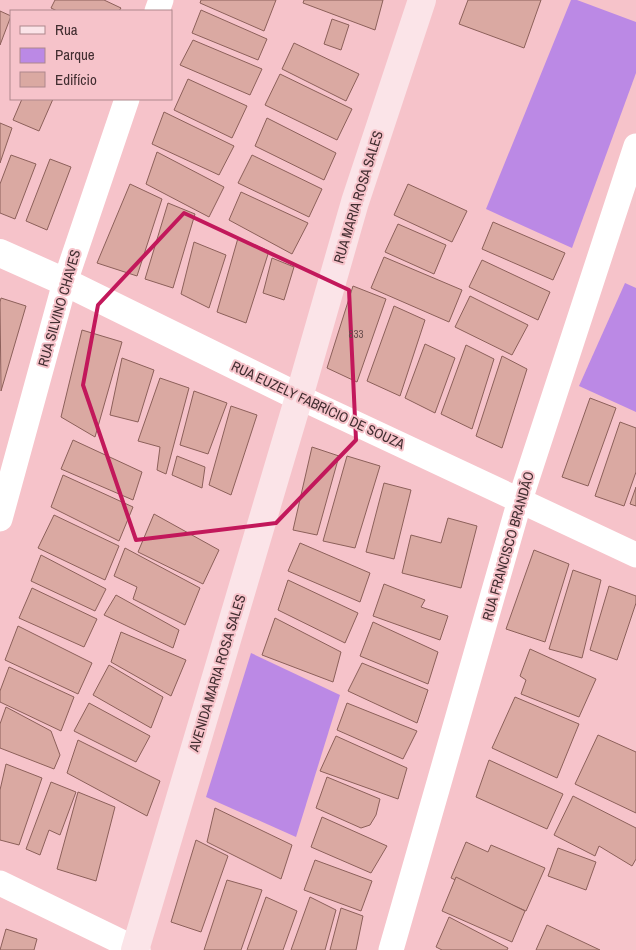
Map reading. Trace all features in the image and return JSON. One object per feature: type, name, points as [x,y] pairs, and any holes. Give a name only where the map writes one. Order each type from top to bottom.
[{"type":"main road","name":"RUA MARIA ROSA SALES","points":[[299,397],[355,202],[422,0]]},
{"type":"main road","name":"AVENIDA MARIA ROSA SALES","points":[[136,950],[299,397]]},
{"type":"street","name":"RUA SILVINO CHAVES","points":[[0,519],[65,282],[127,100]]},
{"type":"street","name":"RUA FRANCISCO BRANDÃO","points":[[391,950],[520,500],[636,146]]},
{"type":"street","name":"RUA EUZELY FABRÍCIO DE SOUZA","points":[[0,253],[65,282],[299,397],[636,555]]},
{"type":"street","points":[[0,884],[136,950]]},
{"type":"highlighted area","points":[[184,213],[349,290],[356,440],[276,523],[136,540],[83,385],[98,305]]},
{"type":"green space","points":[[571,0],[577,0],[636,22],[636,73],[572,248],[486,209]]},
{"type":"green space","points":[[625,283],[636,288],[636,412],[579,386]]},
{"type":"green space","points":[[251,653],[340,695],[296,837],[206,797]]},
{"type":"building","points":[[55,0],[104,0],[121,8],[120,10],[55,10],[51,8]]},
{"type":"building","points":[[201,0],[276,0],[264,31],[200,3]]},
{"type":"building","points":[[304,0],[383,0],[375,30],[303,3]]},
{"type":"building","points":[[468,0],[541,0],[524,48],[459,24]]},
{"type":"building","points":[[201,10],[267,39],[258,60],[192,33]]},
{"type":"building","points":[[0,11],[10,16],[10,19],[0,45]]},
{"type":"building","points":[[332,19],[349,25],[341,50],[324,44]]},
{"type":"building","points":[[193,40],[262,69],[250,95],[180,65]]},
{"type":"building","points":[[294,43],[359,74],[346,101],[282,69]]},
{"type":"building","points":[[280,74],[352,109],[337,140],[265,105]]},
{"type":"building","points":[[188,79],[247,106],[232,138],[174,110]]},
{"type":"building","points":[[22,100],[53,100],[39,131],[13,120]]},
{"type":"building","points":[[164,112],[234,146],[219,175],[152,144]]},
{"type":"building","points":[[267,118],[336,153],[324,180],[255,146]]},
{"type":"building","points":[[0,123],[12,128],[0,163]]},
{"type":"building","points":[[157,152],[224,187],[209,217],[146,184]]},
{"type":"building","points":[[11,155],[36,164],[15,219],[0,213],[0,184]]},
{"type":"building","points":[[252,155],[322,189],[309,217],[238,183]]},
{"type":"building","points":[[50,159],[71,167],[47,230],[26,221]]},
{"type":"building","points":[[130,184],[162,199],[137,276],[97,263]]},
{"type":"building","points":[[408,184],[467,211],[452,242],[394,215]]},
{"type":"building","points":[[241,192],[308,223],[292,254],[229,220]]},
{"type":"building","points":[[168,203],[195,214],[173,288],[145,279]]},
{"type":"building","points":[[493,222],[565,253],[553,280],[482,249]]},
{"type":"building","points":[[398,224],[446,245],[434,274],[385,252]]},
{"type":"building","points":[[238,238],[269,251],[246,323],[217,312]]},
{"type":"building","points":[[194,242],[226,255],[209,308],[181,294]]},
{"type":"building","points":[[384,257],[462,290],[449,322],[371,288]]},
{"type":"building","points":[[272,258],[294,267],[284,300],[263,293]]},
{"type":"building","points":[[482,260],[550,292],[538,320],[469,287]]},
{"type":"building","points":[[353,286],[386,299],[357,382],[327,368]]},
{"type":"building","points":[[470,296],[528,325],[512,355],[455,327]]},
{"type":"building","points":[[1,298],[26,306],[1,391],[0,302]]},
{"type":"building","points":[[394,306],[425,320],[400,396],[367,381]]},
{"type":"building","points":[[82,330],[122,342],[95,437],[61,417]]},
{"type":"building","points":[[425,344],[455,358],[435,413],[405,398]]},
{"type":"building","points":[[466,345],[494,359],[472,429],[441,414]]},
{"type":"building","points":[[502,356],[527,369],[502,448],[476,436]]},
{"type":"building","points":[[122,358],[154,370],[138,422],[110,415]]},
{"type":"building","points":[[160,378],[189,388],[166,474],[157,470],[160,447],[138,441]]},
{"type":"building","points":[[194,391],[227,403],[208,454],[180,445]]},
{"type":"building","points":[[590,398],[616,408],[588,486],[562,477]]},
{"type":"building","points":[[231,406],[257,415],[231,495],[209,485]]},
{"type":"building","points":[[620,422],[636,428],[636,472],[624,506],[595,496]]},
{"type":"building","points":[[73,440],[142,472],[133,500],[61,469]]},
{"type":"building","points":[[312,447],[339,456],[317,535],[293,530]]},
{"type":"building","points":[[177,456],[205,467],[202,488],[172,475]]},
{"type":"building","points":[[347,456],[380,466],[355,548],[323,541]]},
{"type":"building","points":[[63,475],[133,507],[119,541],[51,507]]},
{"type":"building","points":[[384,483],[411,490],[394,559],[366,552]]},
{"type":"building","points":[[636,487],[636,506],[630,504]]},
{"type":"building","points":[[154,514],[219,550],[203,584],[138,552]]},
{"type":"building","points":[[54,515],[119,546],[105,580],[38,548]]},
{"type":"building","points":[[448,518],[477,526],[461,588],[402,573],[411,535],[441,543]]},
{"type":"building","points":[[300,543],[370,573],[360,602],[288,571]]},
{"type":"building","points":[[125,548],[200,588],[185,625],[133,599],[137,587],[114,576]]},
{"type":"building","points":[[534,550],[569,564],[545,642],[506,629]]},
{"type":"building","points":[[41,555],[106,589],[95,611],[31,581]]},
{"type":"building","points":[[573,570],[601,580],[582,658],[549,649]]},
{"type":"building","points":[[288,580],[358,613],[345,643],[278,610]]},
{"type":"building","points":[[384,584],[425,600],[421,607],[448,616],[440,640],[373,616]]},
{"type":"building","points":[[609,586],[636,596],[636,603],[617,660],[590,650]]},
{"type":"building","points":[[32,588],[97,619],[84,647],[19,618]]},
{"type":"building","points":[[116,595],[179,630],[173,648],[104,615]]},
{"type":"building","points":[[275,618],[341,652],[333,682],[262,655]]},
{"type":"building","points":[[373,622],[438,652],[428,684],[360,656]]},
{"type":"building","points":[[18,626],[92,663],[78,694],[5,660]]},
{"type":"building","points":[[121,632],[186,660],[171,696],[111,662]]},
{"type":"building","points":[[530,649],[596,679],[579,717],[521,694],[526,680],[520,676]]},
{"type":"building","points":[[362,663],[428,690],[417,723],[348,691]]},
{"type":"building","points":[[109,665],[163,697],[151,728],[93,695]]},
{"type":"building","points":[[9,667],[74,697],[61,731],[0,702],[0,691]]},
{"type":"building","points":[[515,697],[579,724],[557,778],[492,748]]},
{"type":"building","points":[[89,703],[150,736],[136,762],[74,731]]},
{"type":"building","points":[[347,703],[417,731],[403,759],[337,730]]},
{"type":"building","points":[[6,707],[51,731],[60,755],[54,769],[0,748],[0,724]]},
{"type":"building","points":[[598,735],[636,752],[636,813],[575,784]]},
{"type":"building","points":[[336,736],[407,768],[398,799],[320,771]]},
{"type":"building","points":[[78,740],[160,781],[147,816],[67,773]]},
{"type":"building","points":[[489,760],[563,794],[547,829],[476,797]]},
{"type":"building","points":[[6,764],[42,778],[19,845],[0,840],[0,790]]},
{"type":"building","points":[[327,777],[380,799],[376,815],[370,825],[361,828],[316,808]]},
{"type":"building","points":[[51,782],[76,792],[60,835],[49,830],[40,855],[26,849]]},
{"type":"building","points":[[78,792],[115,807],[96,881],[57,869]]},
{"type":"building","points":[[573,796],[636,828],[636,859],[632,866],[599,846],[595,856],[554,835]]},
{"type":"building","points":[[215,808],[292,845],[281,879],[207,842]]},
{"type":"building","points":[[322,817],[387,846],[371,873],[311,847]]},
{"type":"building","points":[[196,840],[228,856],[201,932],[171,922]]},
{"type":"building","points":[[466,842],[488,852],[491,845],[545,868],[526,911],[451,878]]},
{"type":"building","points":[[558,848],[596,862],[586,890],[548,876]]},
{"type":"building","points":[[315,860],[372,881],[361,911],[304,890]]},
{"type":"building","points":[[456,877],[525,911],[512,942],[442,911]]},
{"type":"building","points":[[227,880],[262,890],[241,950],[204,950]]},
{"type":"building","points":[[266,897],[297,911],[283,950],[247,950]]},
{"type":"building","points":[[310,897],[336,910],[325,950],[291,950]]},
{"type":"building","points":[[341,908],[363,916],[356,950],[330,950]]},
{"type":"building","points":[[449,917],[508,948],[507,950],[442,950],[436,947]]},
{"type":"building","points":[[547,925],[600,950],[536,950]]},
{"type":"building","points":[[6,929],[37,939],[34,950],[0,950]]}]
